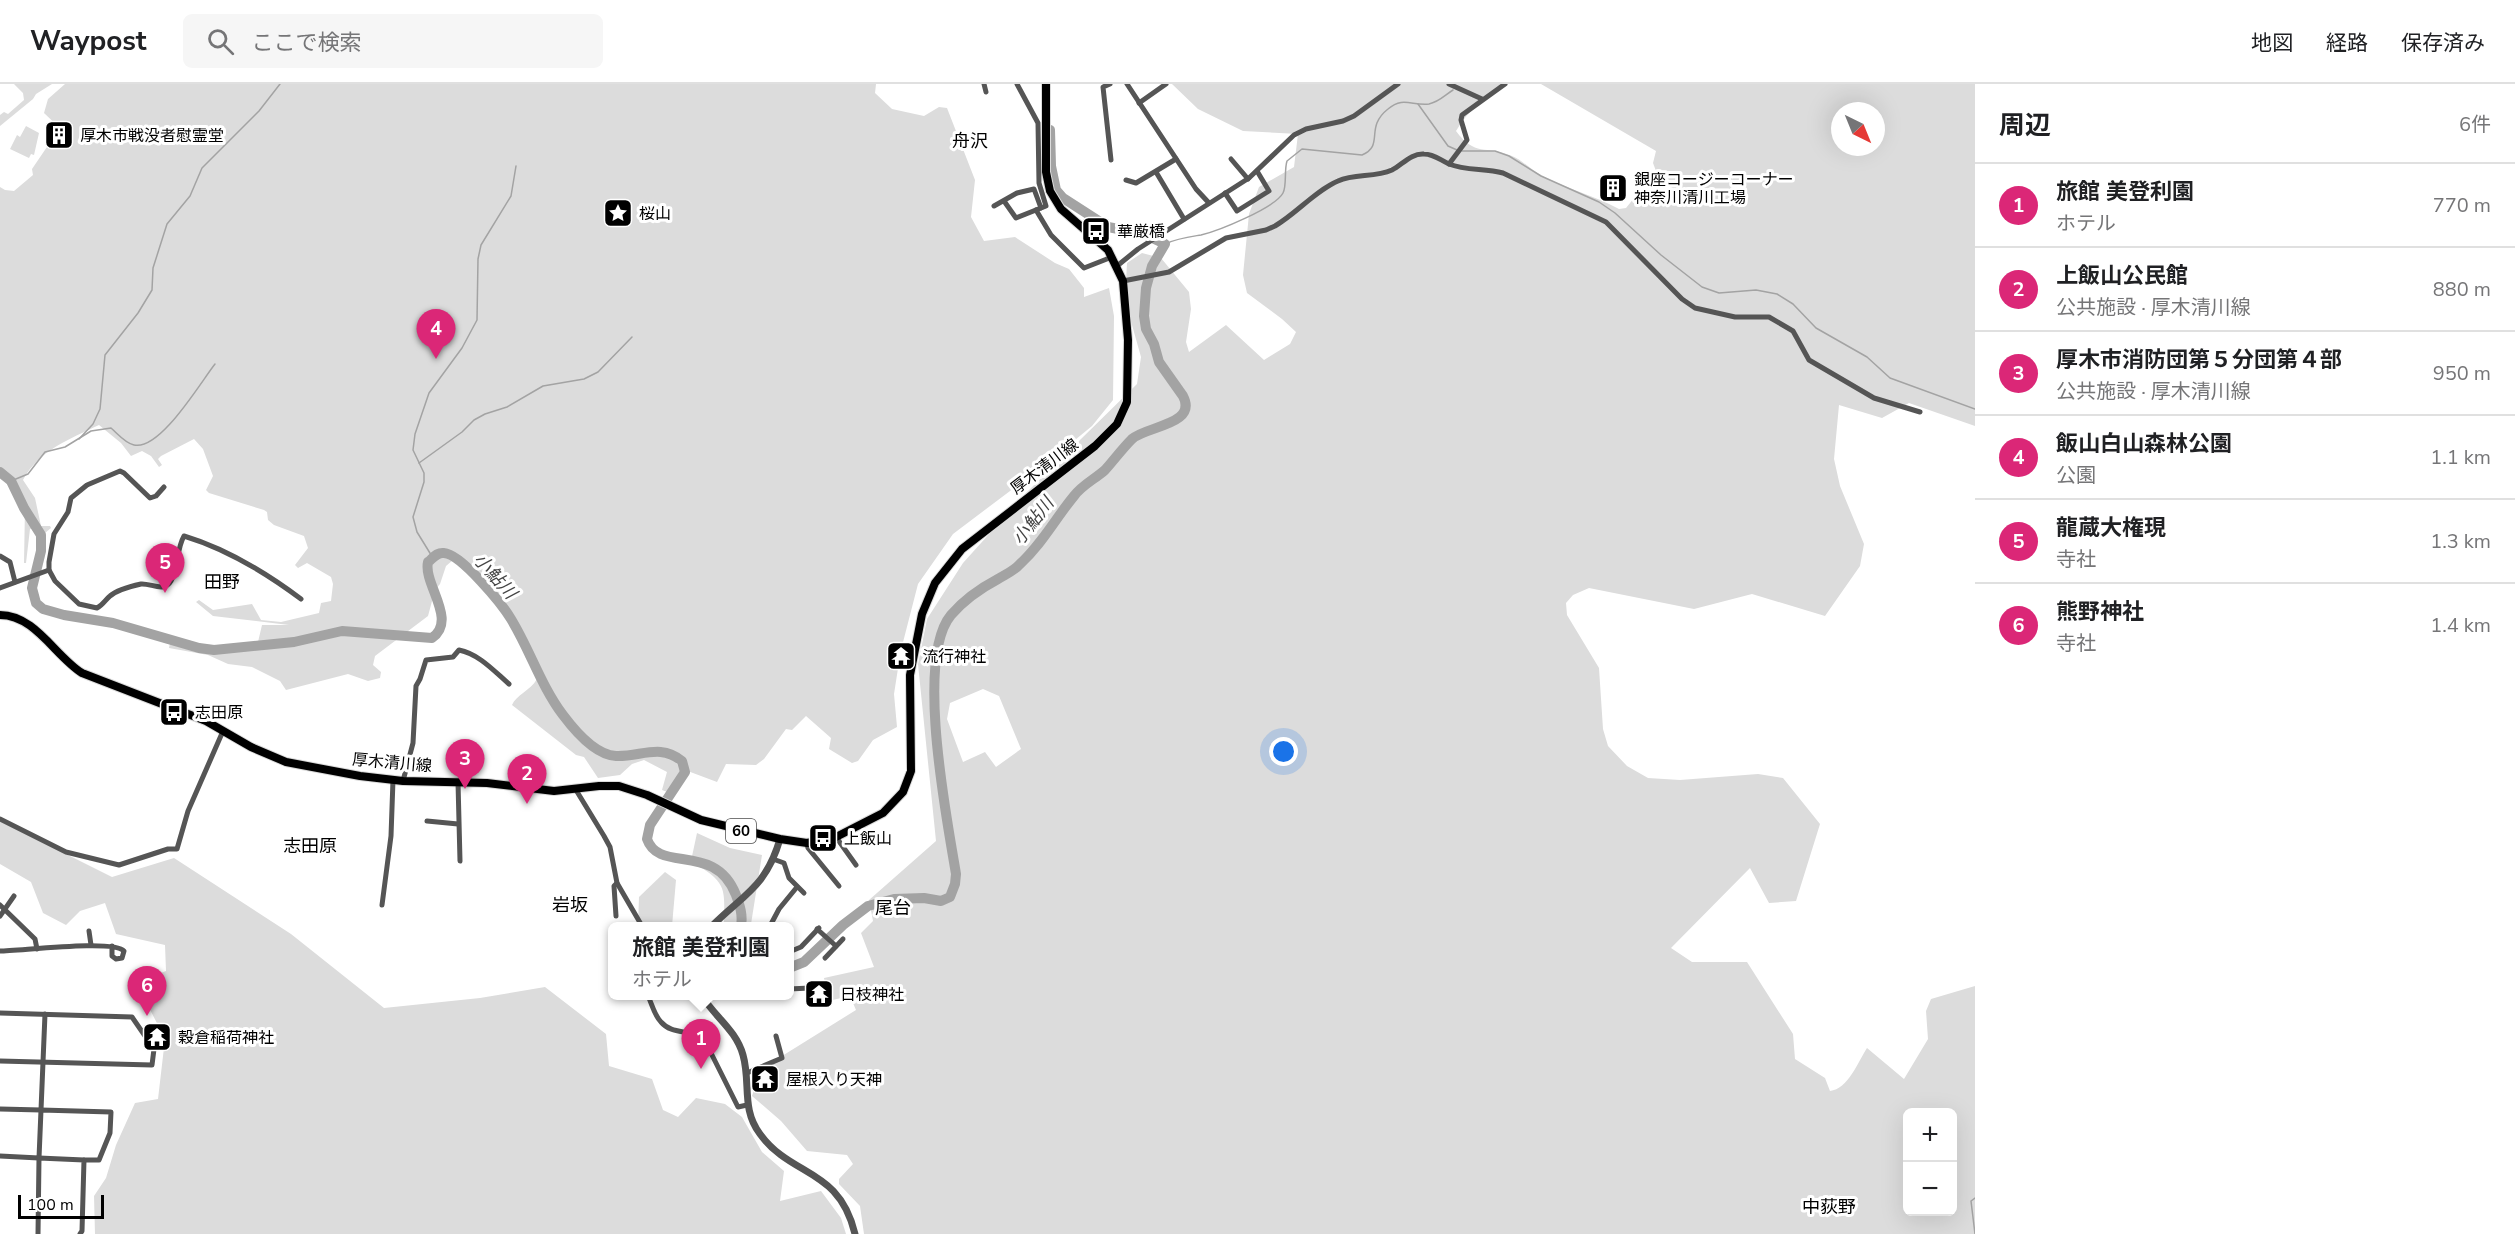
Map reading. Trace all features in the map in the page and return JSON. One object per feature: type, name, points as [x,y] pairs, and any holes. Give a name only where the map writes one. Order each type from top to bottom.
[{"type":"main road","name":"厚木清川線","points":[[836,837],[883,813],[899,798],[907,785],[912,764],[909,712],[913,658],[927,598],[941,573],[962,549],[1095,446],[1120,418],[1127,402],[1129,386],[1123,281],[1112,256],[1058,206],[1042,171],[1046,84]]},
{"type":"main road","name":"厚木清川線","points":[[0,615],[18,618],[28,624],[65,661],[82,673],[206,721],[251,747],[286,762],[360,776],[404,781],[487,783],[554,791],[605,785],[620,786],[708,822],[780,839],[810,843]]},
{"type":"main road","name":"60","points":[[810,843],[836,837]]},
{"type":"street","points":[[984,84],[986,93]]},
{"type":"street","points":[[1004,201],[1016,218],[1046,206],[1039,183],[1042,171],[1038,123],[1017,84]]},
{"type":"street","points":[[1110,84],[1102,85],[1111,160]]},
{"type":"street","points":[[1127,84],[1176,159],[1209,203]]},
{"type":"street","points":[[1139,103],[1166,84]]},
{"type":"street","points":[[1117,266],[1138,249],[1248,179],[1294,135],[1306,129],[1343,121],[1354,116],[1398,84]]},
{"type":"street","points":[[1449,84],[1482,99]]},
{"type":"street","points":[[1449,164],[1467,140],[1461,120],[1462,115],[1505,84]]},
{"type":"street","points":[[1123,281],[1165,273],[1226,238],[1266,230],[1340,180],[1386,172],[1422,153],[1433,155],[1449,164],[1463,168],[1503,172],[1606,222],[1689,305],[1735,318],[1769,317],[1793,331],[1801,341],[1809,360],[1874,398],[1920,412]]},
{"type":"street","points":[[1126,180],[1136,183],[1176,159]]},
{"type":"street","points":[[1231,159],[1248,179]]},
{"type":"street","points":[[1225,193],[1237,211],[1269,191],[1257,171]]},
{"type":"street","points":[[1156,172],[1181,221]]},
{"type":"street","points":[[994,207],[1017,193],[1034,189],[1038,209],[1051,235],[1084,268],[1112,256]]},
{"type":"street","points":[[164,487],[156,496],[150,498],[120,471],[87,485],[71,498],[68,512],[54,534],[47,571],[79,604],[97,608],[113,594],[131,586],[143,584],[166,586],[171,581],[178,545],[184,536],[221,549],[274,578],[301,599]]},
{"type":"street","points":[[0,556],[10,562],[16,581]]},
{"type":"street","points":[[0,588],[47,571]]},
{"type":"street","points":[[404,781],[413,743],[416,686],[426,660],[453,657],[459,650],[466,652],[477,656],[509,684]]},
{"type":"street","points":[[0,819],[66,852],[119,865],[168,849],[177,849],[188,812],[223,731]]},
{"type":"street","points":[[382,905],[391,836],[393,780]]},
{"type":"street","points":[[458,782],[460,861]]},
{"type":"street","points":[[576,790],[608,843],[617,883],[639,922]]},
{"type":"street","points":[[427,821],[458,824]]},
{"type":"street","points":[[836,837],[856,866]]},
{"type":"street","points":[[717,922],[762,879],[774,859],[780,839]]},
{"type":"street","points":[[810,843],[808,848],[839,886]]},
{"type":"street","points":[[783,856],[789,878],[804,893]]},
{"type":"street","points":[[774,859],[784,863]]},
{"type":"street","points":[[616,916],[614,886],[617,883]]},
{"type":"street","points":[[772,922],[779,909],[797,887]]},
{"type":"street","points":[[0,916],[3,906],[14,896]]},
{"type":"street","points":[[3,906],[35,939],[37,949]]},
{"type":"street","points":[[794,950],[801,947],[818,929],[835,946]]},
{"type":"street","points":[[89,932],[91,945]]},
{"type":"street","points":[[825,958],[843,939]]},
{"type":"street","points":[[0,951],[91,945],[112,946]]},
{"type":"street","points":[[56,948],[56,957]]},
{"type":"street","points":[[23,950],[24,960]]},
{"type":"street","points":[[794,989],[810,988]]},
{"type":"street","points":[[650,1000],[659,1020],[666,1027],[674,1031],[696,1034],[705,1041],[738,1107],[747,1105]]},
{"type":"street","points":[[705,1000],[736,1038],[744,1056],[747,1072],[747,1105],[752,1120],[764,1139],[777,1151],[822,1179],[834,1191],[849,1212],[855,1234]]},
{"type":"street","points":[[0,1013],[132,1017],[154,1049],[154,1064],[0,1061]]},
{"type":"street","points":[[38,1234],[45,1014]]},
{"type":"street","points":[[747,1072],[782,1057],[776,1036]]},
{"type":"street","points":[[0,1109],[111,1112],[110,1133],[99,1160],[0,1156]]},
{"type":"street","points":[[80,1234],[82,1232],[84,1160]]},
{"type":"shaded area","points":[[14,84],[52,84],[36,94],[0,126],[0,115],[4,112],[8,114],[24,100],[23,93]]},
{"type":"shaded area","points":[[65,84],[876,84],[875,93],[892,109],[924,116],[939,107],[947,108],[975,180],[971,217],[984,241],[1015,237],[1055,263],[1069,269],[1084,288],[1084,297],[1109,288],[1114,316],[1113,400],[1092,426],[953,534],[918,584],[901,650],[896,651],[894,659],[899,662],[894,694],[897,727],[873,740],[858,761],[852,763],[829,749],[831,738],[806,716],[792,730],[786,729],[764,759],[756,765],[726,764],[717,782],[685,770],[670,793],[662,790],[667,772],[644,760],[632,764],[620,775],[598,778],[584,757],[576,755],[512,705],[537,679],[525,656],[525,642],[485,579],[470,567],[453,560],[446,566],[440,584],[435,590],[428,616],[375,656],[373,665],[381,672],[380,678],[368,681],[348,674],[286,690],[280,681],[252,667],[228,664],[208,655],[169,648],[171,637],[191,641],[197,647],[261,648],[258,642],[262,625],[289,625],[213,616],[196,602],[199,600],[213,610],[252,604],[261,620],[281,622],[319,613],[321,603],[331,601],[333,584],[331,577],[307,563],[298,568],[295,565],[308,548],[304,536],[274,525],[268,520],[267,512],[264,510],[209,493],[206,490],[213,476],[203,449],[194,439],[161,456],[158,459],[162,465],[159,467],[151,456],[142,451],[131,456],[121,443],[99,425],[46,453],[23,480],[35,498],[41,526],[51,528],[45,533],[36,527],[30,529],[26,563],[24,563],[25,507],[0,475],[0,187],[14,191],[33,175],[32,169],[51,141],[59,144],[65,133],[44,113],[48,99]]},
{"type":"shaded area","points":[[1172,84],[1505,84],[1466,116],[1456,131],[1463,139],[1475,147],[1512,156],[1549,179],[1619,209],[1626,208],[1656,171],[1653,163],[1656,151],[1541,84],[1975,84],[1975,426],[1909,403],[1882,418],[1839,405],[1834,459],[1840,486],[1864,544],[1860,566],[1825,616],[1752,594],[1694,609],[1589,588],[1573,595],[1566,603],[1567,615],[1599,668],[1603,729],[1608,746],[1627,766],[1648,778],[1680,780],[1758,774],[1783,778],[1820,824],[1796,901],[1769,903],[1750,868],[1671,948],[1692,962],[1747,962],[1793,1034],[1795,1059],[1825,1078],[1830,1091],[1847,1080],[1867,1048],[1904,1079],[1928,1039],[1926,1011],[1931,999],[1975,986],[1975,1234],[864,1234],[860,1206],[839,1184],[839,1179],[853,1164],[847,1155],[807,1151],[781,1121],[752,1096],[761,1069],[856,1010],[850,996],[828,1001],[824,978],[874,967],[861,933],[873,921],[869,900],[936,841],[918,664],[927,619],[963,563],[1026,493],[1137,384],[1141,357],[1125,300],[1127,263],[1142,253],[1161,258],[1189,292],[1191,309],[1186,342],[1189,352],[1226,325],[1264,360],[1290,344],[1296,332],[1247,293],[1243,275],[1249,214],[1259,187],[1294,167],[1298,134],[1243,131],[1198,109]],"holes":[[[983,689],[999,696],[1021,749],[996,767],[985,752],[963,762],[947,719],[950,703]]]},
{"type":"shaded area","points":[[26,126],[39,133],[34,155],[31,154],[29,158],[10,149],[17,135],[20,137]]},
{"type":"shaded area","points":[[0,821],[112,877],[174,858],[291,934],[384,1008],[480,998],[545,987],[606,1034],[609,1066],[652,1079],[663,1110],[678,1117],[696,1098],[725,1104],[742,1117],[762,1152],[784,1171],[780,1201],[821,1191],[841,1218],[846,1234],[95,1234],[94,1196],[106,1178],[116,1145],[135,1103],[158,1099],[165,1039],[136,982],[166,971],[165,945],[116,934],[105,903],[80,911],[66,925],[43,913],[31,882],[0,864]]},
{"type":"shaded area","points":[[697,833],[730,848],[762,855],[751,922],[724,922],[723,894],[718,881],[691,861]]},
{"type":"shaded area","points":[[665,872],[676,880],[672,922],[638,922],[639,897]]},
{"type":"waterway","points":[[79,439],[93,424],[100,409],[105,355],[138,313],[152,290],[153,268],[167,224],[190,196],[202,168],[259,111],[280,84]]},
{"type":"waterway","points":[[1165,244],[1220,229],[1278,199],[1285,186],[1287,161],[1302,149],[1362,155],[1372,146],[1375,129],[1381,116],[1393,105],[1403,102],[1429,104],[1453,90]]},
{"type":"waterway","points":[[1418,104],[1448,146],[1457,150]]},
{"type":"waterway","name":"小鮎川","points":[[794,966],[804,962],[843,925],[868,906],[894,899],[924,898],[941,901],[950,897],[956,874],[941,779],[934,701],[935,666],[941,636],[951,615],[979,591],[1018,566],[1035,548],[1077,492],[1105,470],[1132,439],[1177,419],[1186,406],[1183,396],[1159,362],[1154,344],[1146,329],[1144,316],[1146,288],[1152,266],[1165,244],[1144,234],[1108,227],[1063,198],[1056,190],[1051,166],[1050,130]]},
{"type":"waterway","points":[[1462,151],[1495,151],[1509,156],[1541,176],[1599,202],[1702,287],[1719,293],[1756,290],[1777,294],[1793,304],[1816,328],[1867,357],[1890,378],[1975,409]]},
{"type":"waterway","points":[[433,558],[417,532],[413,517],[424,482],[424,473],[413,450],[415,434],[429,393],[462,348],[477,320],[478,259],[481,245],[511,196],[516,166]]},
{"type":"waterway","points":[[419,463],[485,414],[507,407],[543,386],[584,379],[598,372],[632,337]]},
{"type":"waterway","points":[[11,481],[28,474],[45,452],[65,447],[91,431],[111,428],[134,445],[144,444],[156,438],[179,414],[215,364]]},
{"type":"waterway","name":"小鮎川","points":[[0,472],[11,481],[41,535],[41,551],[32,588],[36,603],[43,609],[64,615],[113,623],[199,648],[214,650],[294,642],[342,631],[432,638],[442,622],[438,601],[430,581],[428,562],[439,553],[451,556],[470,570],[506,612],[555,704],[586,741],[608,755],[625,756],[658,752],[666,753],[682,761],[685,772],[650,825],[647,839],[653,849],[663,855],[715,868],[727,879],[736,895],[741,922]]},
{"type":"waterway","points":[[1975,1198],[1971,1201],[1975,1234]]},
{"type":"place","name":"厚木市戦没者慰霊堂","points":[[59,135]]},
{"type":"place","name":"銀座コージーコーナー 神奈川清川工場","points":[[1613,188]]},
{"type":"place","name":"桜山","points":[[618,213]]},
{"type":"place","name":"華厳橋","points":[[1096,231]]},
{"type":"place","name":"飯山白山森林公園","points":[[436,359]]},
{"type":"place","name":"龍蔵大権現","points":[[165,593]]},
{"type":"place","name":"流行神社","points":[[901,656]]},
{"type":"place","name":"志田原","points":[[174,712]]},
{"type":"place","name":"厚木市消防団第５分団第４部","points":[[465,789]]},
{"type":"place","name":"上飯山公民館","points":[[527,804]]},
{"type":"place","name":"上飯山","points":[[823,838]]},
{"type":"place","name":"日枝神社","points":[[819,994]]},
{"type":"place","name":"熊野神社","points":[[147,1016]]},
{"type":"place","name":"穀倉稲荷神社","points":[[157,1037]]},
{"type":"place","name":"旅館 美登利園","points":[[701,1069]]},
{"type":"place","name":"屋根入り天神","points":[[765,1079]]},
{"type":"district","name":"舟沢","points":[[970,141]]},
{"type":"district","name":"田野","points":[[222,582]]},
{"type":"district","name":"志田原","points":[[310,846]]},
{"type":"district","name":"岩坂","points":[[570,905]]},
{"type":"district","name":"尾台","points":[[893,908]]},
{"type":"district","name":"中荻野","points":[[1829,1207]]}]
